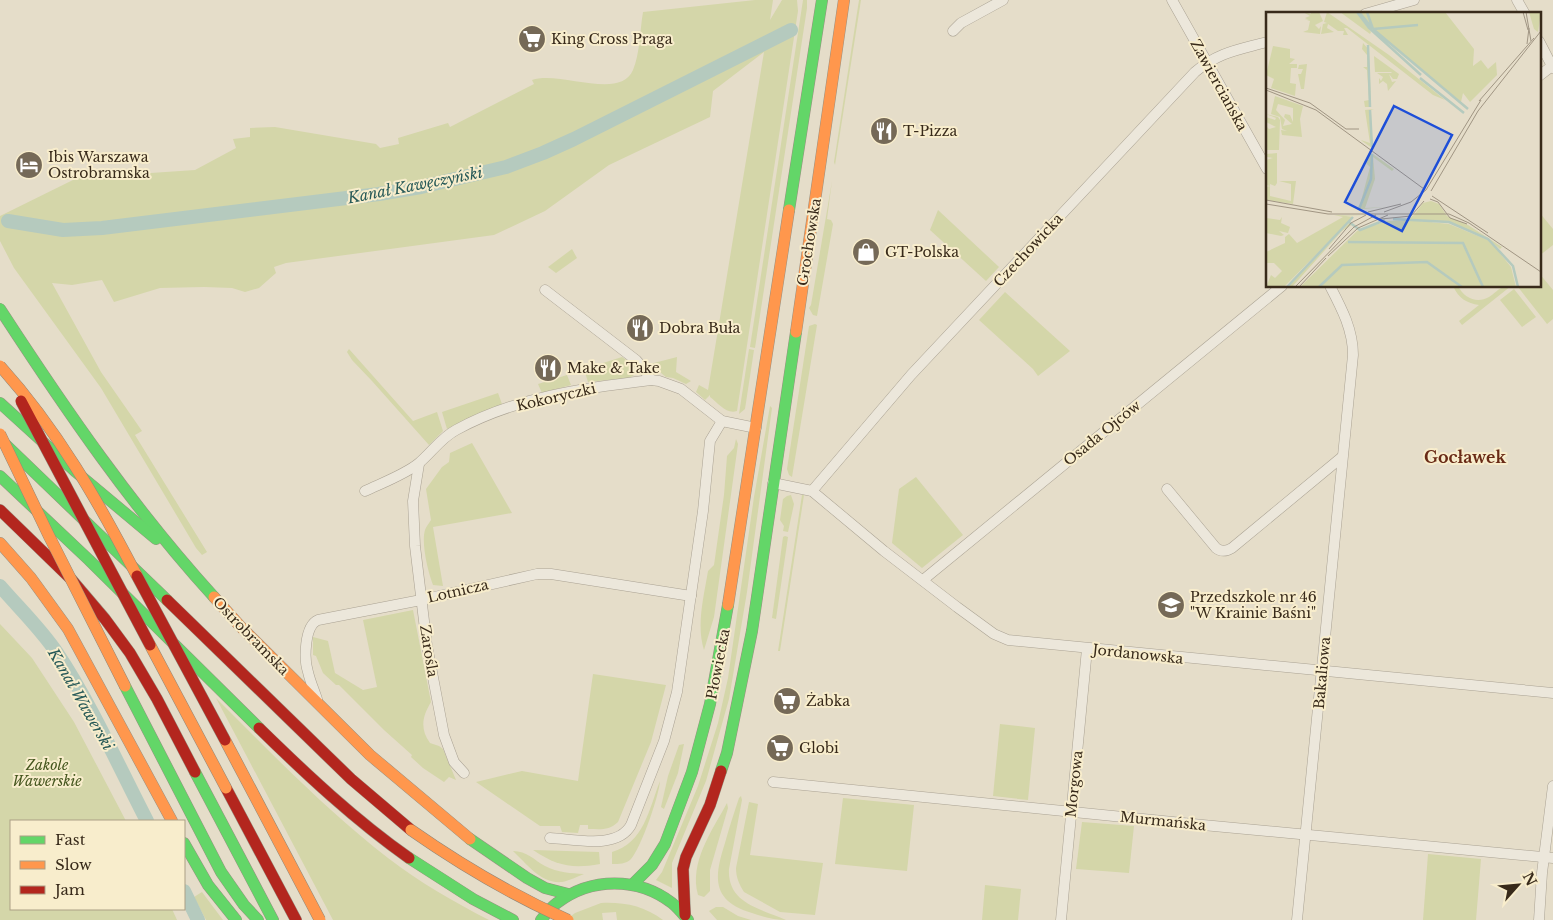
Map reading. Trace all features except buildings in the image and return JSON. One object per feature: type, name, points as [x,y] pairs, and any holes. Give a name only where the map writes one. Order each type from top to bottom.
[{"type":"main road","name":"Grochowska","points":[[756,428],[822,0]]},
{"type":"main road","name":"Grochowska","points":[[773,483],[844,0]]},
{"type":"main road","name":"Ostrobramska","points":[[0,309],[58,398],[171,548],[222,606],[320,707],[370,755],[464,836],[527,878],[545,888],[568,894]]},
{"type":"main road","points":[[0,361],[296,920]]},
{"type":"main road","points":[[0,366],[50,426],[97,500],[320,920]]},
{"type":"main road","points":[[0,403],[139,526],[171,548]]},
{"type":"main road","name":"Płowiecka","points":[[633,884],[652,865],[664,844],[692,772],[710,704],[722,645],[756,428]]},
{"type":"main road","points":[[0,434],[49,536],[221,872],[236,895],[258,920]]},
{"type":"main road","points":[[0,440],[42,478],[351,779],[411,830],[490,882],[568,920]]},
{"type":"main road","points":[[0,476],[318,784],[369,829],[447,883],[513,920]]},
{"type":"main road","name":"Płowiecka","points":[[686,918],[682,882],[683,869],[686,857],[710,804],[728,753],[752,631],[773,483]]},
{"type":"main road","points":[[0,510],[71,579],[105,619],[122,643],[157,698],[273,920]]},
{"type":"main road","points":[[0,544],[31,578],[68,629],[171,820]]},
{"type":"main road","points":[[185,844],[208,885],[236,920]]},
{"type":"main road","points":[[541,920],[553,906],[568,894],[600,884],[633,884],[651,890],[662,896],[686,918]]},
{"type":"street","points":[[953,30],[961,23],[1003,0]]},
{"type":"street","name":"Zawierciańska","points":[[1172,0],[1266,167]]},
{"type":"street","points":[[1373,12],[1414,0]]},
{"type":"street","points":[[1517,0],[1524,12]]},
{"type":"street","name":"Czechowicka","points":[[812,491],[911,375],[1189,79],[1206,63],[1221,54],[1266,42]]},
{"type":"street","points":[[1540,43],[1553,67],[1540,75]]},
{"type":"street","name":"Osada Ojców","points":[[922,580],[1280,288]]},
{"type":"street","name":"Bakaliowa","points":[[1297,920],[1353,355],[1351,336],[1342,310],[1331,288]]},
{"type":"street","points":[[545,290],[636,360],[651,380]]},
{"type":"street","name":"Kokoryczki","points":[[365,491],[418,464],[444,438],[456,430],[498,411],[580,389],[651,380],[660,381],[682,389],[722,421],[756,428]]},
{"type":"street","points":[[550,838],[612,840],[619,838],[628,830],[653,770],[672,714],[677,692],[703,511],[710,441],[722,421]]},
{"type":"street","points":[[1167,489],[1216,548],[1218,550],[1227,550],[1232,548],[1342,456]]},
{"type":"street","name":"Zarośla","points":[[418,464],[413,501],[415,546],[427,646],[444,735],[454,762],[464,773]]},
{"type":"street","name":"Jordanowska","points":[[773,483],[812,491],[975,621],[994,634],[1008,640],[1553,693]]},
{"type":"street","name":"Lotnicza","points":[[320,707],[306,666],[308,630],[318,620],[421,600],[537,574],[560,575],[691,596]]},
{"type":"street","name":"Morgowa","points":[[1061,920],[1087,649]]},
{"type":"street","name":"Murmańska","points":[[773,782],[1549,858]]},
{"type":"street","points":[[1539,920],[1549,858],[1553,786]]},
{"type":"green space","points":[[755,0],[773,0],[770,20],[782,0],[797,0],[798,11],[737,411],[726,410],[710,395],[705,400],[696,392],[699,385],[708,390],[764,52],[713,91],[710,117],[609,165],[545,211],[494,235],[286,263],[274,267],[276,273],[259,288],[245,292],[232,288],[160,288],[114,302],[102,280],[72,285],[52,283],[101,372],[142,431],[135,435],[207,552],[202,555],[196,548],[101,388],[14,268],[0,241],[0,216],[77,178],[195,170],[236,148],[233,139],[250,137],[250,128],[275,127],[376,144],[380,148],[399,144],[398,138],[448,123],[450,127],[534,84],[532,80],[544,78],[602,84],[616,83],[626,79],[633,70],[643,12]]},
{"type":"green space","points":[[803,0],[807,0],[807,8],[755,348],[750,347]]},
{"type":"green space","points":[[859,0],[861,0],[835,165],[834,162]]},
{"type":"green space","points":[[832,181],[827,219],[831,220],[833,224],[817,316],[813,315],[809,308]]},
{"type":"green space","points":[[938,210],[999,267],[986,281],[930,230]]},
{"type":"green space","points":[[1540,213],[1553,229],[1553,245],[1540,255]]},
{"type":"green space","points":[[572,249],[577,258],[556,273],[548,267]]},
{"type":"green space","points":[[1540,274],[1553,290],[1553,319],[1547,324],[1519,288],[1540,288]]},
{"type":"green space","points":[[1454,288],[1460,288],[1471,299],[1480,300],[1489,297],[1499,289],[1508,288],[1462,325],[1459,321],[1479,305],[1464,300]]},
{"type":"green space","points":[[1514,289],[1536,317],[1522,327],[1500,300]]},
{"type":"green space","points":[[1005,292],[1070,351],[1038,376],[1033,369],[979,320]]},
{"type":"green space","points":[[817,325],[792,477],[787,469],[809,326]]},
{"type":"green space","points":[[349,349],[413,421],[437,412],[443,431],[429,445],[352,360],[347,352]]},
{"type":"green space","points":[[749,349],[754,350],[745,409],[739,414]]},
{"type":"green space","points":[[622,357],[632,364],[634,375],[629,378],[588,382],[584,369]]},
{"type":"green space","points":[[677,357],[676,372],[691,381],[686,384],[666,377],[650,364]]},
{"type":"green space","points":[[567,375],[571,385],[542,393],[538,384]]},
{"type":"green space","points":[[498,393],[502,404],[447,429],[442,412]]},
{"type":"green space","points":[[770,406],[772,408],[747,592],[729,699],[706,781],[672,863],[672,888],[656,880],[662,872],[698,786],[718,723],[728,678],[754,497]]},
{"type":"green space","points":[[736,439],[738,444],[714,617],[704,650],[701,631],[703,600],[708,571],[714,565],[724,495],[727,456],[734,448]]},
{"type":"green space","points":[[472,443],[512,513],[433,527],[443,586],[433,585],[424,550],[425,530],[431,520],[426,489],[442,467],[449,462],[450,453]]},
{"type":"green space","points":[[916,477],[963,535],[922,568],[892,543],[899,489]]},
{"type":"green space","points":[[791,495],[794,504],[788,532],[783,531],[784,526],[780,520],[783,499]]},
{"type":"green space","points":[[802,495],[804,495],[780,651],[778,651]]},
{"type":"green space","points":[[783,537],[788,537],[776,619],[772,618]]},
{"type":"green space","points":[[413,610],[431,702],[423,723],[425,733],[430,743],[443,749],[456,780],[449,777],[444,782],[423,768],[411,757],[412,755],[339,685],[336,685],[323,673],[316,656],[313,655],[313,637],[328,641],[335,673],[363,690],[377,687],[363,620]]},
{"type":"green space","name":"Zakole Wawerskie","points":[[0,624],[32,658],[74,722],[125,820],[10,820],[10,910],[172,910],[177,920],[0,920]]},
{"type":"green space","points":[[593,674],[666,685],[651,742],[618,822],[604,829],[588,829],[588,825],[580,825],[578,833],[562,832],[560,826],[540,826],[476,782],[522,771],[578,781]]},
{"type":"green space","points":[[216,698],[299,780],[365,839],[400,867],[424,883],[489,920],[333,920]]},
{"type":"green space","points":[[1000,724],[1035,728],[1028,800],[993,796]]},
{"type":"green space","points":[[684,744],[678,773],[664,809],[661,807],[668,776],[679,745]]},
{"type":"green space","points":[[660,781],[649,821],[635,853],[627,862],[612,864],[612,852],[623,848],[631,841],[644,824]]},
{"type":"green space","points":[[741,796],[742,800],[729,869],[730,881],[740,898],[748,904],[786,920],[764,917],[739,908],[729,902],[719,886],[718,877],[721,855]]},
{"type":"green space","points":[[843,798],[914,805],[907,871],[835,864]]},
{"type":"green space","points":[[749,802],[758,804],[750,855],[823,863],[815,915],[780,912],[744,892],[742,889],[737,877],[736,868]]},
{"type":"green space","points":[[727,803],[728,808],[710,870],[710,891],[704,897],[698,895],[696,883],[699,859]]},
{"type":"green space","points":[[1082,822],[1134,826],[1129,873],[1076,869]]},
{"type":"green space","points":[[533,850],[599,852],[600,864],[565,865],[550,860]]},
{"type":"green space","points":[[513,851],[526,854],[555,870],[584,874],[562,882],[547,880],[535,872]]},
{"type":"green space","points":[[1428,854],[1481,859],[1476,920],[1423,920]]},
{"type":"green space","points":[[985,885],[1021,889],[1018,920],[982,920]]},
{"type":"green space","points":[[202,892],[223,920],[206,920],[194,897]]},
{"type":"green space","points":[[601,903],[618,903],[634,906],[649,911],[663,920],[617,920],[616,912],[602,913],[603,920],[566,920],[575,913]]},
{"type":"green space","points":[[716,907],[723,907],[738,916],[751,920],[717,920],[709,911]]},
{"type":"waterway","name":"Kanał Kawęczyński","points":[[8,221],[63,230],[102,228],[379,194],[421,187],[506,167],[574,139],[791,30]]},
{"type":"waterway","name":"Kanał Wawerski","points":[[0,586],[44,636],[70,673],[146,820]]},
{"type":"waterway","name":"Kanał Wawerski","points":[[185,893],[198,920]]},
{"type":"traffic: fast","points":[[789,210],[822,0]]},
{"type":"traffic: fast","points":[[0,309],[49,384],[101,457],[156,529],[214,597]]},
{"type":"traffic: fast","points":[[721,771],[727,753],[752,631],[796,332]]},
{"type":"traffic: fast","points":[[0,403],[76,472],[156,539]]},
{"type":"traffic: fast","points":[[5,444],[167,600]]},
{"type":"traffic: fast","points":[[0,476],[89,560],[259,728]]},
{"type":"traffic: fast","points":[[633,884],[652,865],[665,844],[692,772],[710,704],[728,605]]},
{"type":"traffic: fast","points":[[125,686],[221,872],[244,905],[258,920]]},
{"type":"traffic: fast","points":[[195,772],[273,920]]},
{"type":"traffic: fast","points":[[470,839],[527,878],[545,888],[568,894]]},
{"type":"traffic: fast","points":[[185,845],[208,885],[236,920]]},
{"type":"traffic: fast","points":[[409,858],[473,899],[513,920]]},
{"type":"traffic: fast","points":[[541,920],[555,905],[570,894],[585,888],[614,884],[644,888],[659,894],[674,905],[688,920]]},
{"type":"traffic: slow","points":[[796,332],[844,0]]},
{"type":"traffic: slow","points":[[728,605],[789,210]]},
{"type":"traffic: slow","points":[[0,366],[21,390],[58,440],[92,493],[137,576]]},
{"type":"traffic: slow","points":[[0,434],[125,686]]},
{"type":"traffic: slow","points":[[0,543],[31,578],[68,629],[171,820]]},
{"type":"traffic: slow","points":[[214,597],[240,626],[370,755],[470,839]]},
{"type":"traffic: slow","points":[[150,645],[226,788]]},
{"type":"traffic: slow","points":[[225,740],[320,920]]},
{"type":"traffic: slow","points":[[411,830],[487,879],[568,920]]},
{"type":"traffic: jam","points":[[21,401],[150,645]]},
{"type":"traffic: jam","points":[[0,510],[71,579],[105,619],[130,653],[157,699],[195,772]]},
{"type":"traffic: jam","points":[[137,576],[225,740]]},
{"type":"traffic: jam","points":[[167,600],[351,779],[411,830]]},
{"type":"traffic: jam","points":[[259,728],[331,796],[409,858]]},
{"type":"traffic: jam","points":[[685,915],[683,869],[686,857],[710,805],[721,771]]},
{"type":"traffic: jam","points":[[226,788],[296,920]]},
{"type":"place","name":"King Cross Praga","points":[[532,39]]},
{"type":"place","name":"T-Pizza","points":[[884,131]]},
{"type":"place","name":"Ibis Warszawa Ostrobramska","points":[[29,165]]},
{"type":"place","name":"GT-Polska","points":[[866,252]]},
{"type":"place","name":"Dobra Buła","points":[[640,328]]},
{"type":"place","name":"Make & Take","points":[[548,368]]},
{"type":"place","name":"Przedszkole nr 46 \"W Krainie Baśni\"","points":[[1171,605]]},
{"type":"place","name":"Żabka","points":[[787,701]]},
{"type":"place","name":"Globi","points":[[780,748]]},
{"type":"district","name":"Gocławek","points":[[1465,457]]}]
